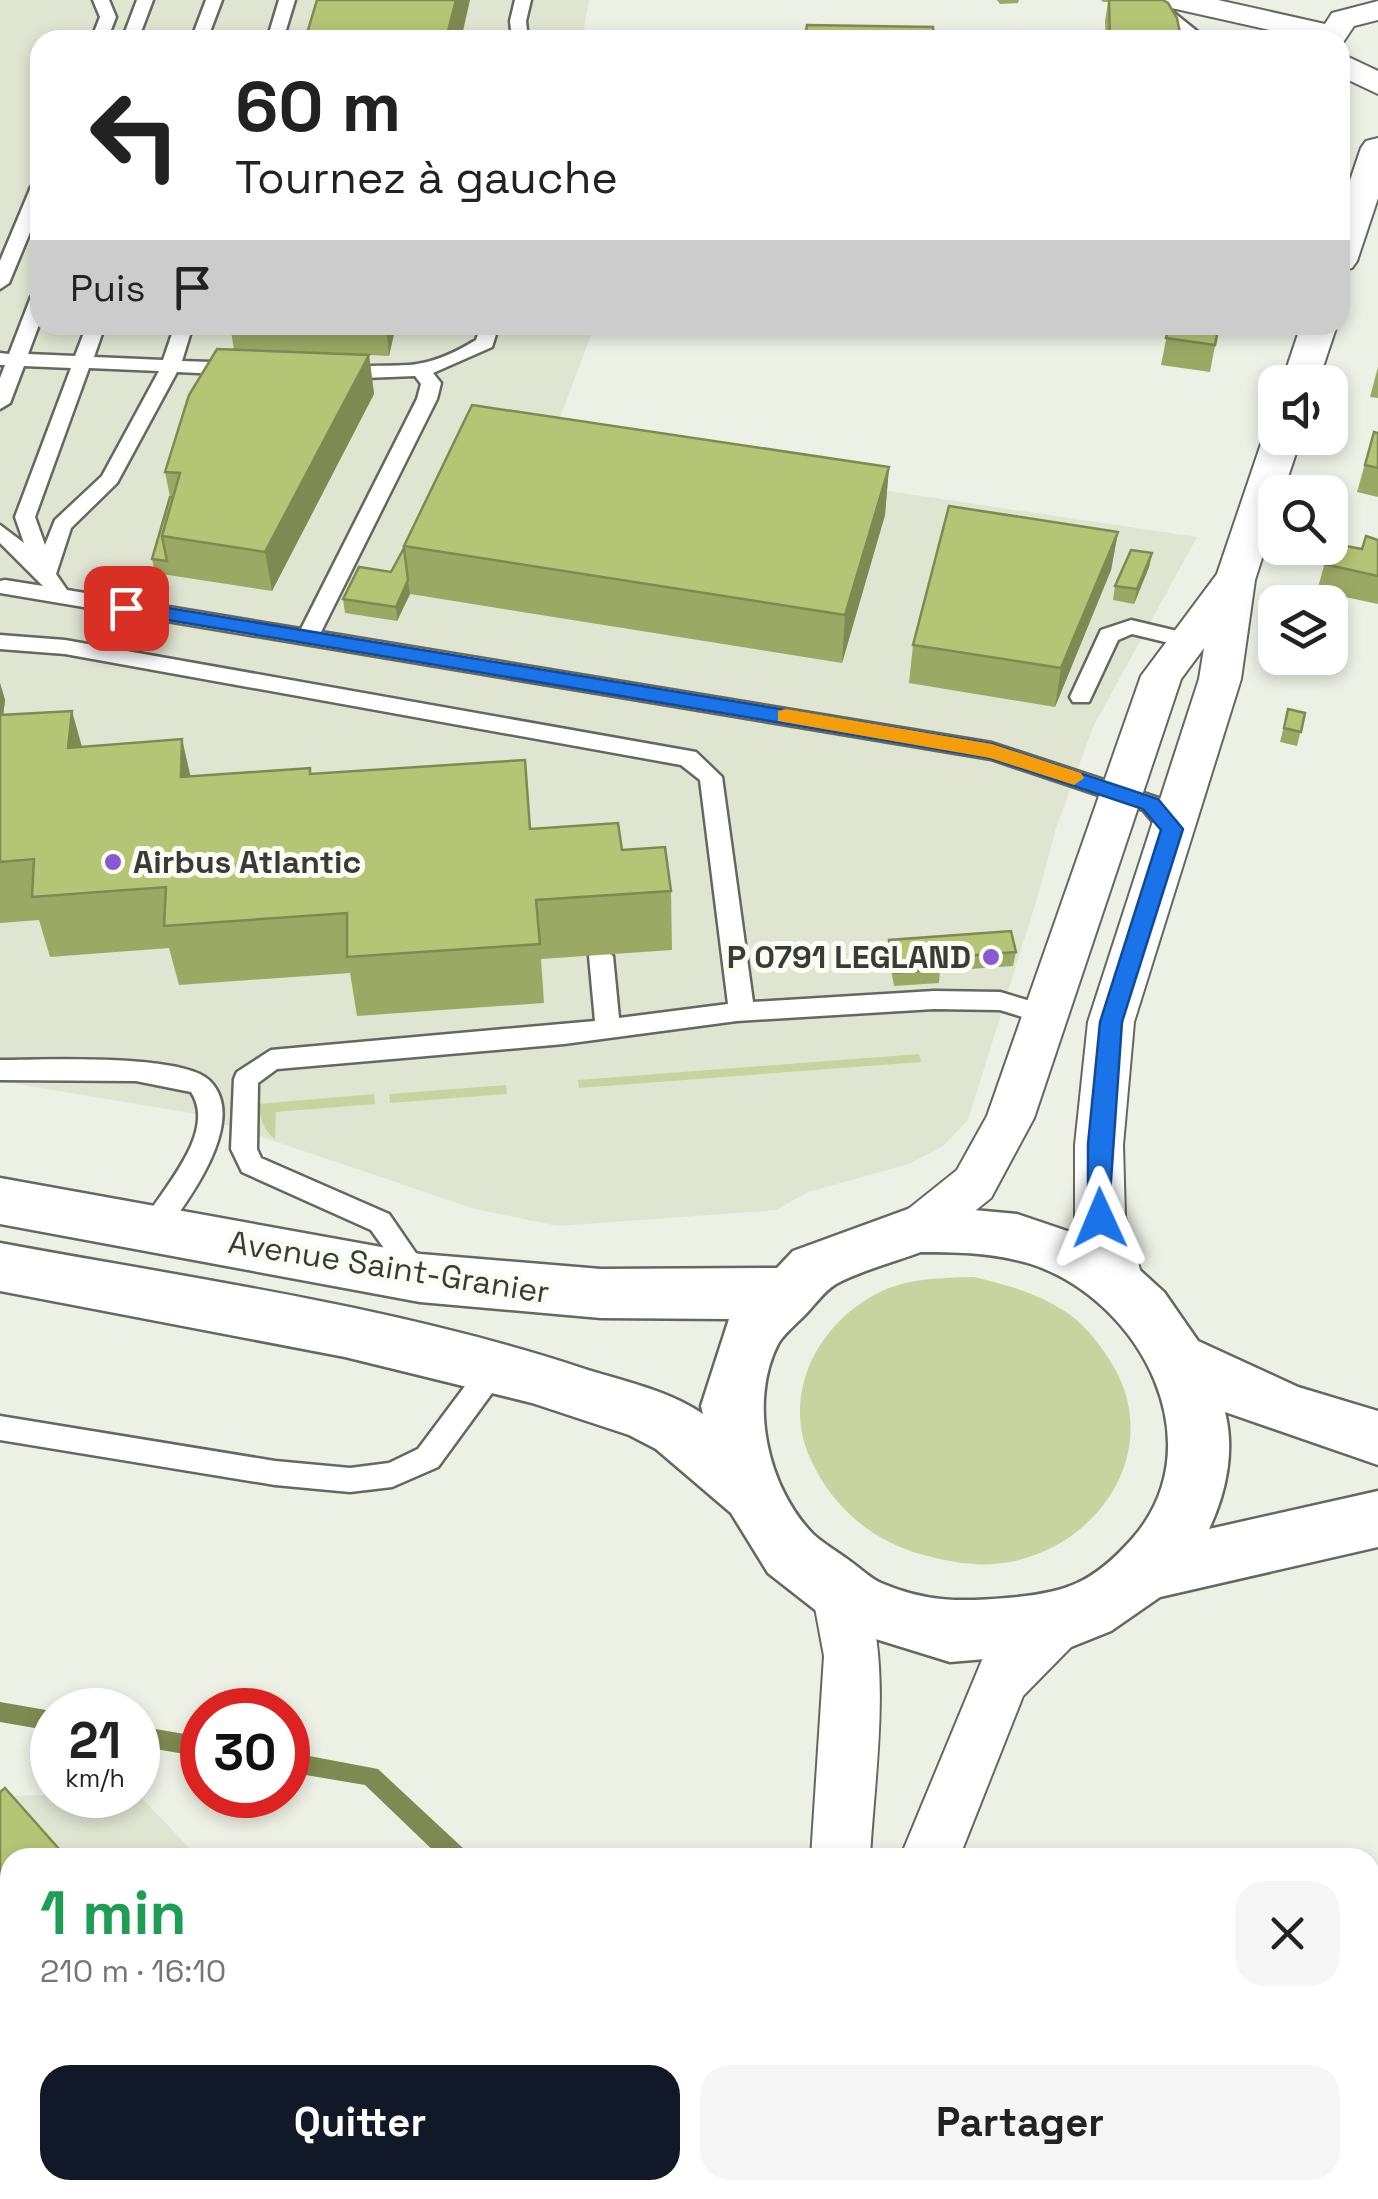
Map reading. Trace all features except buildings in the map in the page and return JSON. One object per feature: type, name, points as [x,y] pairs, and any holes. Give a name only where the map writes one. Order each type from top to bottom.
[{"type":"street","points":[[1176,0],[1279,30]]},
{"type":"street","points":[[1339,30],[1342,20],[1378,10]]},
{"type":"street","points":[[1350,60],[1378,84]]},
{"type":"street","points":[[1350,237],[1372,183],[1378,148]]},
{"type":"street","points":[[1306,365],[1316,335]]},
{"type":"street","points":[[1120,1287],[1100,1218],[1099,1144],[1111,1022],[1220,679],[1235,580],[1276,455]]},
{"type":"street","points":[[919,1228],[974,1184],[1010,1118],[1162,676],[1235,580]]},
{"type":"street","name":"Avenue Saint-Granier","points":[[0,1201],[420,1278],[592,1296],[782,1292]]},
{"type":"street","points":[[919,1228],[972,1228],[1026,1238],[1076,1258],[1120,1287],[1155,1320],[1181,1361],[1196,1403],[1200,1434],[1194,1492],[1175,1534],[1146,1571],[1120,1592],[1057,1623],[1004,1634],[947,1632],[892,1620],[841,1597],[784,1549],[745,1490],[730,1436],[733,1384],[751,1335],[782,1292],[810,1268],[844,1249],[919,1228]]},
{"type":"street","name":"Avenue Saint-Granier","points":[[0,1267],[345,1332],[496,1366],[647,1415],[678,1430],[745,1490]]},
{"type":"street","points":[[1181,1361],[1245,1396],[1314,1421],[1378,1438]]},
{"type":"street","points":[[1146,1571],[1378,1518]]},
{"type":"street","points":[[841,1597],[852,1656],[841,1848]]},
{"type":"street","points":[[933,1848],[1002,1679],[1057,1623]]},
{"type":"lane","points":[[101,0],[108,17],[103,30]]},
{"type":"lane","points":[[134,30],[144,0]]},
{"type":"lane","points":[[203,30],[214,0]]},
{"type":"lane","points":[[277,30],[287,0]]},
{"type":"lane","points":[[519,30],[523,0]]},
{"type":"lane","points":[[1148,0],[1187,30]]},
{"type":"lane","points":[[0,283],[30,211]]},
{"type":"lane","points":[[0,403],[9,360],[30,317]]},
{"type":"lane","points":[[61,597],[46,574],[25,517],[92,335]]},
{"type":"lane","points":[[46,574],[62,525],[110,479],[171,366],[181,335]]},
{"type":"lane","points":[[320,372],[376,374],[421,370],[456,362],[485,342],[487,335]]},
{"type":"lane","points":[[9,360],[264,370]]},
{"type":"lane","points":[[307,638],[427,399],[431,384],[421,370]]},
{"type":"lane","points":[[0,532],[46,574]]},
{"type":"lane","points":[[4,587],[992,751],[1151,804],[1172,829]]},
{"type":"lane","points":[[1081,696],[1109,635],[1131,627],[1186,640]]},
{"type":"lane","points":[[0,642],[65,647],[688,758],[711,777],[742,999],[737,1012]]},
{"type":"lane","points":[[601,956],[608,1030]]},
{"type":"lane","points":[[420,1278],[380,1222],[251,1164],[244,1149],[246,1078],[271,1060],[608,1030],[737,1012],[934,1000],[1000,1001],[1044,1014]]},
{"type":"lane","points":[[0,1070],[183,1077],[201,1086],[209,1099],[206,1141],[172,1203],[152,1229]]},
{"type":"lane","points":[[0,1428],[274,1472],[350,1480],[392,1475],[428,1458],[496,1366]]},
{"type":"shaded area","points":[[0,0],[589,0],[584,30],[30,30],[30,335],[591,335],[551,441],[1197,537],[1093,727],[1055,831],[968,1120],[943,1146],[909,1164],[808,1192],[776,1210],[558,1226],[475,1209],[191,1113],[0,1081]]},
{"type":"shaded area","points":[[0,1796],[30,1796],[30,1818],[160,1817],[189,1848],[0,1848]]},
{"type":"green space","points":[[919,1054],[921,1062],[579,1088],[578,1080]]},
{"type":"green space","points":[[506,1085],[507,1094],[390,1103],[389,1094]]},
{"type":"green space","points":[[374,1094],[375,1104],[276,1112],[275,1139],[263,1123],[258,1104]]},
{"type":"green space","points":[[974,1277],[1033,1295],[1081,1324],[1115,1369],[1127,1401],[1131,1432],[1125,1462],[1113,1491],[1094,1516],[1042,1552],[999,1564],[931,1557],[902,1548],[869,1530],[829,1491],[810,1458],[802,1434],[803,1386],[822,1342],[838,1322],[878,1293],[901,1284]]},
{"type":"waterway","points":[[0,1712],[30,1717]]},
{"type":"waterway","points":[[160,1740],[180,1743]]},
{"type":"waterway","points":[[310,1766],[370,1776],[446,1848]]},
{"type":"slow traffic","points":[[786,716],[992,751],[1074,778]]},
{"type":"place","name":"Airbus Atlantic","points":[[113,862]]},
{"type":"place","name":"P 0791 LEGLAND","points":[[991,957]]},
{"type":"route","points":[[126,608],[992,751],[1151,804],[1172,829],[1111,1022],[1099,1144],[1100,1218]]}]
